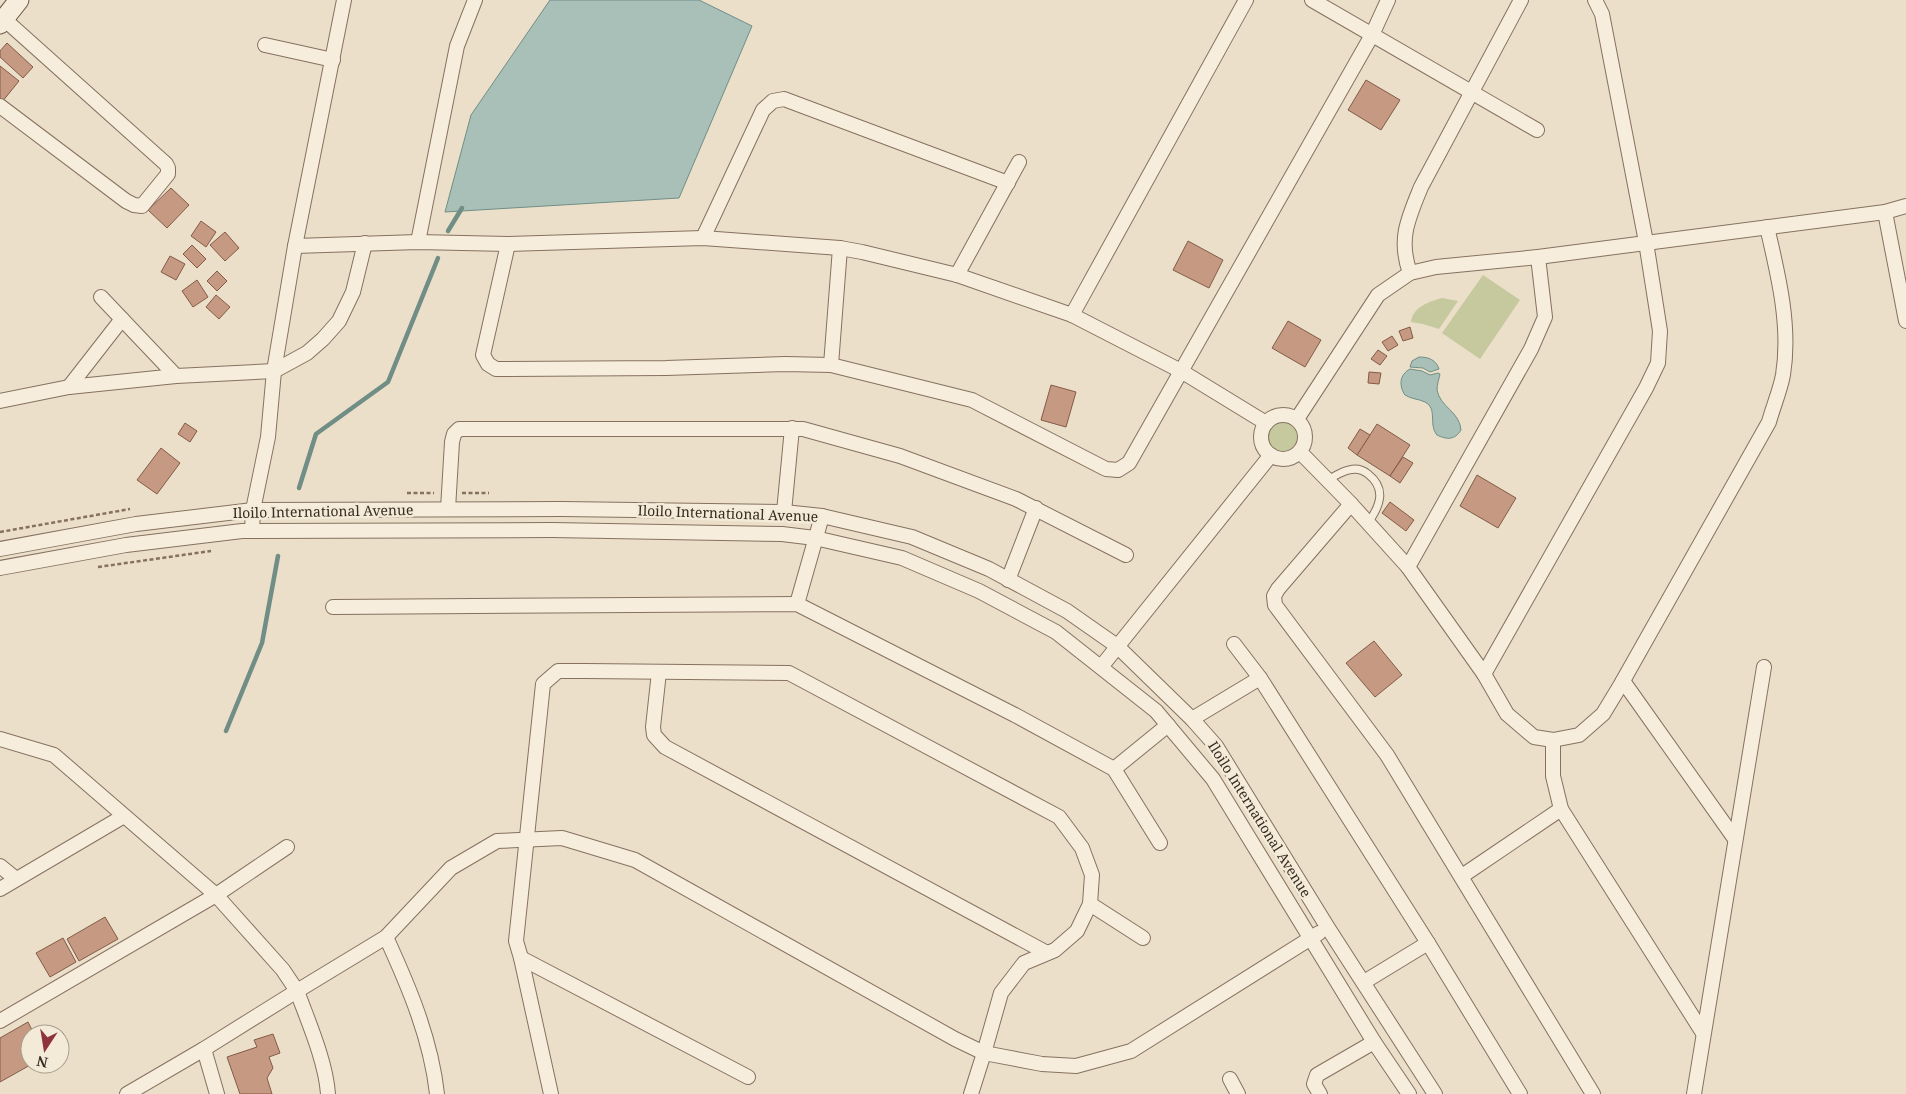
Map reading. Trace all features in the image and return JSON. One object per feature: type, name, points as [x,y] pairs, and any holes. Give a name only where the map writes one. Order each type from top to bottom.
[{"type":"main road","points":[[2,22],[19,0]]},
{"type":"street","points":[[252,531],[253,510],[268,437],[274,371],[295,246],[344,0]]},
{"type":"street","points":[[418,242],[457,46],[475,0]]},
{"type":"street","points":[[1072,315],[1246,0]]},
{"type":"street","points":[[1312,0],[1537,130]]},
{"type":"street","points":[[508,244],[483,355],[488,364],[496,368],[831,365],[972,400],[1106,469],[1118,470],[1129,463],[1182,371],[1372,35],[1388,0]]},
{"type":"street","points":[[1410,273],[1405,259],[1404,231],[1421,188],[1521,0]]},
{"type":"street","points":[[1484,674],[1641,397],[1658,363],[1660,331],[1646,242],[1602,14],[1595,0]]},
{"type":"street","points":[[0,106],[126,201],[134,205],[142,206],[168,174],[166,164],[2,22]]},
{"type":"street","points":[[265,45],[333,60]]},
{"type":"street","points":[[703,238],[764,110],[773,101],[784,99],[1008,183]]},
{"type":"street","points":[[957,275],[1019,162]]},
{"type":"street","points":[[1297,419],[1378,295],[1410,273],[1436,267],[1538,257],[1885,212],[1906,206]]},
{"type":"street","points":[[1885,212],[1902,280],[1906,321]]},
{"type":"street","points":[[1300,452],[1351,504],[1408,567],[1484,674],[1507,714],[1534,737],[1553,740],[1579,735],[1602,714],[1623,681],[1769,422],[1783,374],[1786,329],[1768,227]]},
{"type":"street","points":[[295,246],[418,242],[508,244],[703,238],[840,248],[862,252],[957,275],[1072,315],[1182,371],[1266,423]]},
{"type":"street","points":[[0,401],[69,387],[176,376],[274,371],[307,353],[339,321],[353,292],[365,243]]},
{"type":"street","points":[[831,365],[840,248]]},
{"type":"street","points":[[1408,567],[1530,349],[1545,316],[1538,257]]},
{"type":"street","points":[[101,297],[176,376]]},
{"type":"street","points":[[69,387],[122,319]]},
{"type":"street","points":[[1286,415],[1297,419],[1304,429],[1305,435],[1305,441],[1300,452],[1291,458],[1281,459],[1271,456],[1263,446],[1261,434],[1266,423],[1275,416],[1286,415]]},
{"type":"street","points":[[784,512],[792,428]]},
{"type":"street","points":[[448,510],[452,442],[454,434],[459,429],[792,428],[804,429],[900,456],[1016,499],[1126,555]]},
{"type":"street","points":[[1101,667],[1271,456]]},
{"type":"street","points":[[1351,504],[1278,589],[1274,596],[1275,605],[1387,755],[1593,1094]]},
{"type":"street","points":[[1008,580],[1036,508]]},
{"type":"street","name":"Iloilo International Avenue","points":[[0,549],[136,524],[253,510],[694,510],[784,512],[822,516],[912,537],[989,570],[1067,611],[1117,646],[1192,719],[1216,746],[1328,928],[1435,1094]]},
{"type":"street","points":[[797,604],[822,516]]},
{"type":"street","name":"Iloilo International Avenue","points":[[0,568],[126,546],[252,531],[693,531],[782,534],[815,538],[902,558],[979,591],[1056,632],[1156,712],[1213,779],[1312,937],[1374,1042],[1408,1094]]},
{"type":"street","points":[[333,607],[797,604],[1015,715],[1114,769],[1160,843]]},
{"type":"street","points":[[1234,644],[1260,678],[1428,943],[1520,1094]]},
{"type":"street","points":[[1694,1094],[1764,668]]},
{"type":"street","points":[[551,1094],[516,941],[543,684],[558,672],[789,673],[1059,817],[1082,848],[1092,874],[1090,904],[1078,930],[1054,950],[1024,963],[1001,993],[971,1094]]},
{"type":"street","points":[[659,672],[653,728],[654,735],[665,747],[1047,953]]},
{"type":"street","points":[[1192,719],[1260,678]]},
{"type":"street","points":[[1623,681],[1735,839]]},
{"type":"street","points":[[1114,769],[1168,725]]},
{"type":"street","points":[[0,739],[54,755],[216,895],[283,970],[297,991],[316,1044],[328,1085],[328,1094]]},
{"type":"street","points":[[1553,740],[1553,776],[1561,809],[1703,1033]]},
{"type":"street","points":[[1462,876],[1561,809]]},
{"type":"street","points":[[0,889],[124,816]]},
{"type":"street","points":[[127,1094],[386,937],[451,868],[497,841],[562,838],[635,860],[955,1039],[984,1053],[1042,1064],[1076,1066],[1131,1051],[1328,928]]},
{"type":"street","points":[[0,1020],[216,895],[287,847]]},
{"type":"street","points":[[0,866],[16,879]]},
{"type":"street","points":[[1090,904],[1143,938]]},
{"type":"street","points":[[386,937],[407,983],[426,1038],[437,1094]]},
{"type":"street","points":[[1364,982],[1428,943]]},
{"type":"street","points":[[521,958],[748,1076]]},
{"type":"street","points":[[1320,1094],[1314,1084],[1317,1075],[1374,1042]]},
{"type":"street","points":[[204,1049],[217,1094]]},
{"type":"street","points":[[1230,1078],[1238,1094]]},
{"type":"lane","points":[[1327,480],[1349,470],[1365,472],[1374,479],[1379,487],[1380,501],[1375,514],[1368,523]]},
{"type":"green space","points":[[1483,275],[1520,300],[1480,359],[1442,333]]},
{"type":"green space","points":[[1442,298],[1458,301],[1439,329],[1411,322],[1418,309],[1427,303]]},
{"type":"green space","points":[[1283,422],[1289,423],[1297,431],[1297,443],[1289,451],[1283,452],[1277,451],[1269,443],[1268,437],[1269,431],[1277,423]]},
{"type":"water","points":[[550,0],[699,0],[752,26],[679,198],[445,212],[471,115]]},
{"type":"water","points":[[1419,357],[1432,360],[1439,369],[1430,372],[1423,368],[1410,367],[1412,361]]},
{"type":"water","points":[[1410,369],[1422,371],[1430,375],[1440,374],[1437,390],[1442,401],[1460,424],[1461,430],[1456,436],[1444,438],[1437,435],[1434,431],[1429,405],[1405,395],[1401,381],[1406,371]]},
{"type":"building","points":[[7,43],[33,67],[23,78],[0,57],[0,51]]},
{"type":"building","points":[[0,66],[19,81],[2,102],[0,101]]},
{"type":"building","points":[[1366,80],[1400,100],[1381,130],[1348,110]]},
{"type":"building","points":[[171,188],[189,205],[167,228],[148,210]]},
{"type":"building","points":[[201,221],[216,232],[206,247],[191,236]]},
{"type":"building","points":[[225,232],[239,248],[225,261],[210,245]]},
{"type":"building","points":[[1188,241],[1223,260],[1209,288],[1173,270]]},
{"type":"building","points":[[192,245],[206,259],[197,268],[183,254]]},
{"type":"building","points":[[170,256],[185,264],[176,280],[161,272]]},
{"type":"building","points":[[217,271],[227,281],[217,291],[207,281]]},
{"type":"building","points":[[197,280],[208,297],[193,307],[182,291]]},
{"type":"building","points":[[216,295],[230,307],[219,319],[206,307]]},
{"type":"building","points":[[1288,321],[1321,340],[1305,367],[1272,348]]},
{"type":"building","points":[[1410,327],[1413,338],[1403,341],[1399,331]]},
{"type":"building","points":[[1392,336],[1398,345],[1388,351],[1382,342]]},
{"type":"building","points":[[1378,350],[1387,356],[1380,365],[1371,359]]},
{"type":"building","points":[[1369,372],[1381,373],[1379,384],[1368,383]]},
{"type":"building","points":[[1051,385],[1076,392],[1066,427],[1041,420]]},
{"type":"building","points":[[185,423],[197,431],[190,442],[178,434]]},
{"type":"building","points":[[1377,424],[1410,445],[1390,476],[1357,455]]},
{"type":"building","points":[[1360,429],[1370,435],[1357,455],[1348,448]]},
{"type":"building","points":[[161,448],[180,463],[157,494],[137,480]]},
{"type":"building","points":[[1403,457],[1413,463],[1400,483],[1390,476]]},
{"type":"building","points":[[1477,475],[1516,498],[1498,528],[1460,506]]},
{"type":"building","points":[[1390,502],[1414,520],[1406,531],[1382,513]]},
{"type":"building","points":[[1374,641],[1402,675],[1375,697],[1346,663]]},
{"type":"building","points":[[105,917],[118,939],[79,961],[67,939]]},
{"type":"building","points":[[63,938],[76,962],[50,977],[36,953]]},
{"type":"building","points":[[20,1027],[20,1071],[0,1082],[0,1038]]},
{"type":"building","points":[[273,1034],[280,1053],[269,1057],[273,1068],[267,1078],[272,1094],[240,1094],[227,1057],[257,1047],[254,1040]]},
{"type":"waterway","points":[[448,231],[462,208]]},
{"type":"waterway","points":[[299,488],[316,434],[388,382],[438,258]]},
{"type":"waterway","points":[[226,731],[262,643],[278,556]]}]
